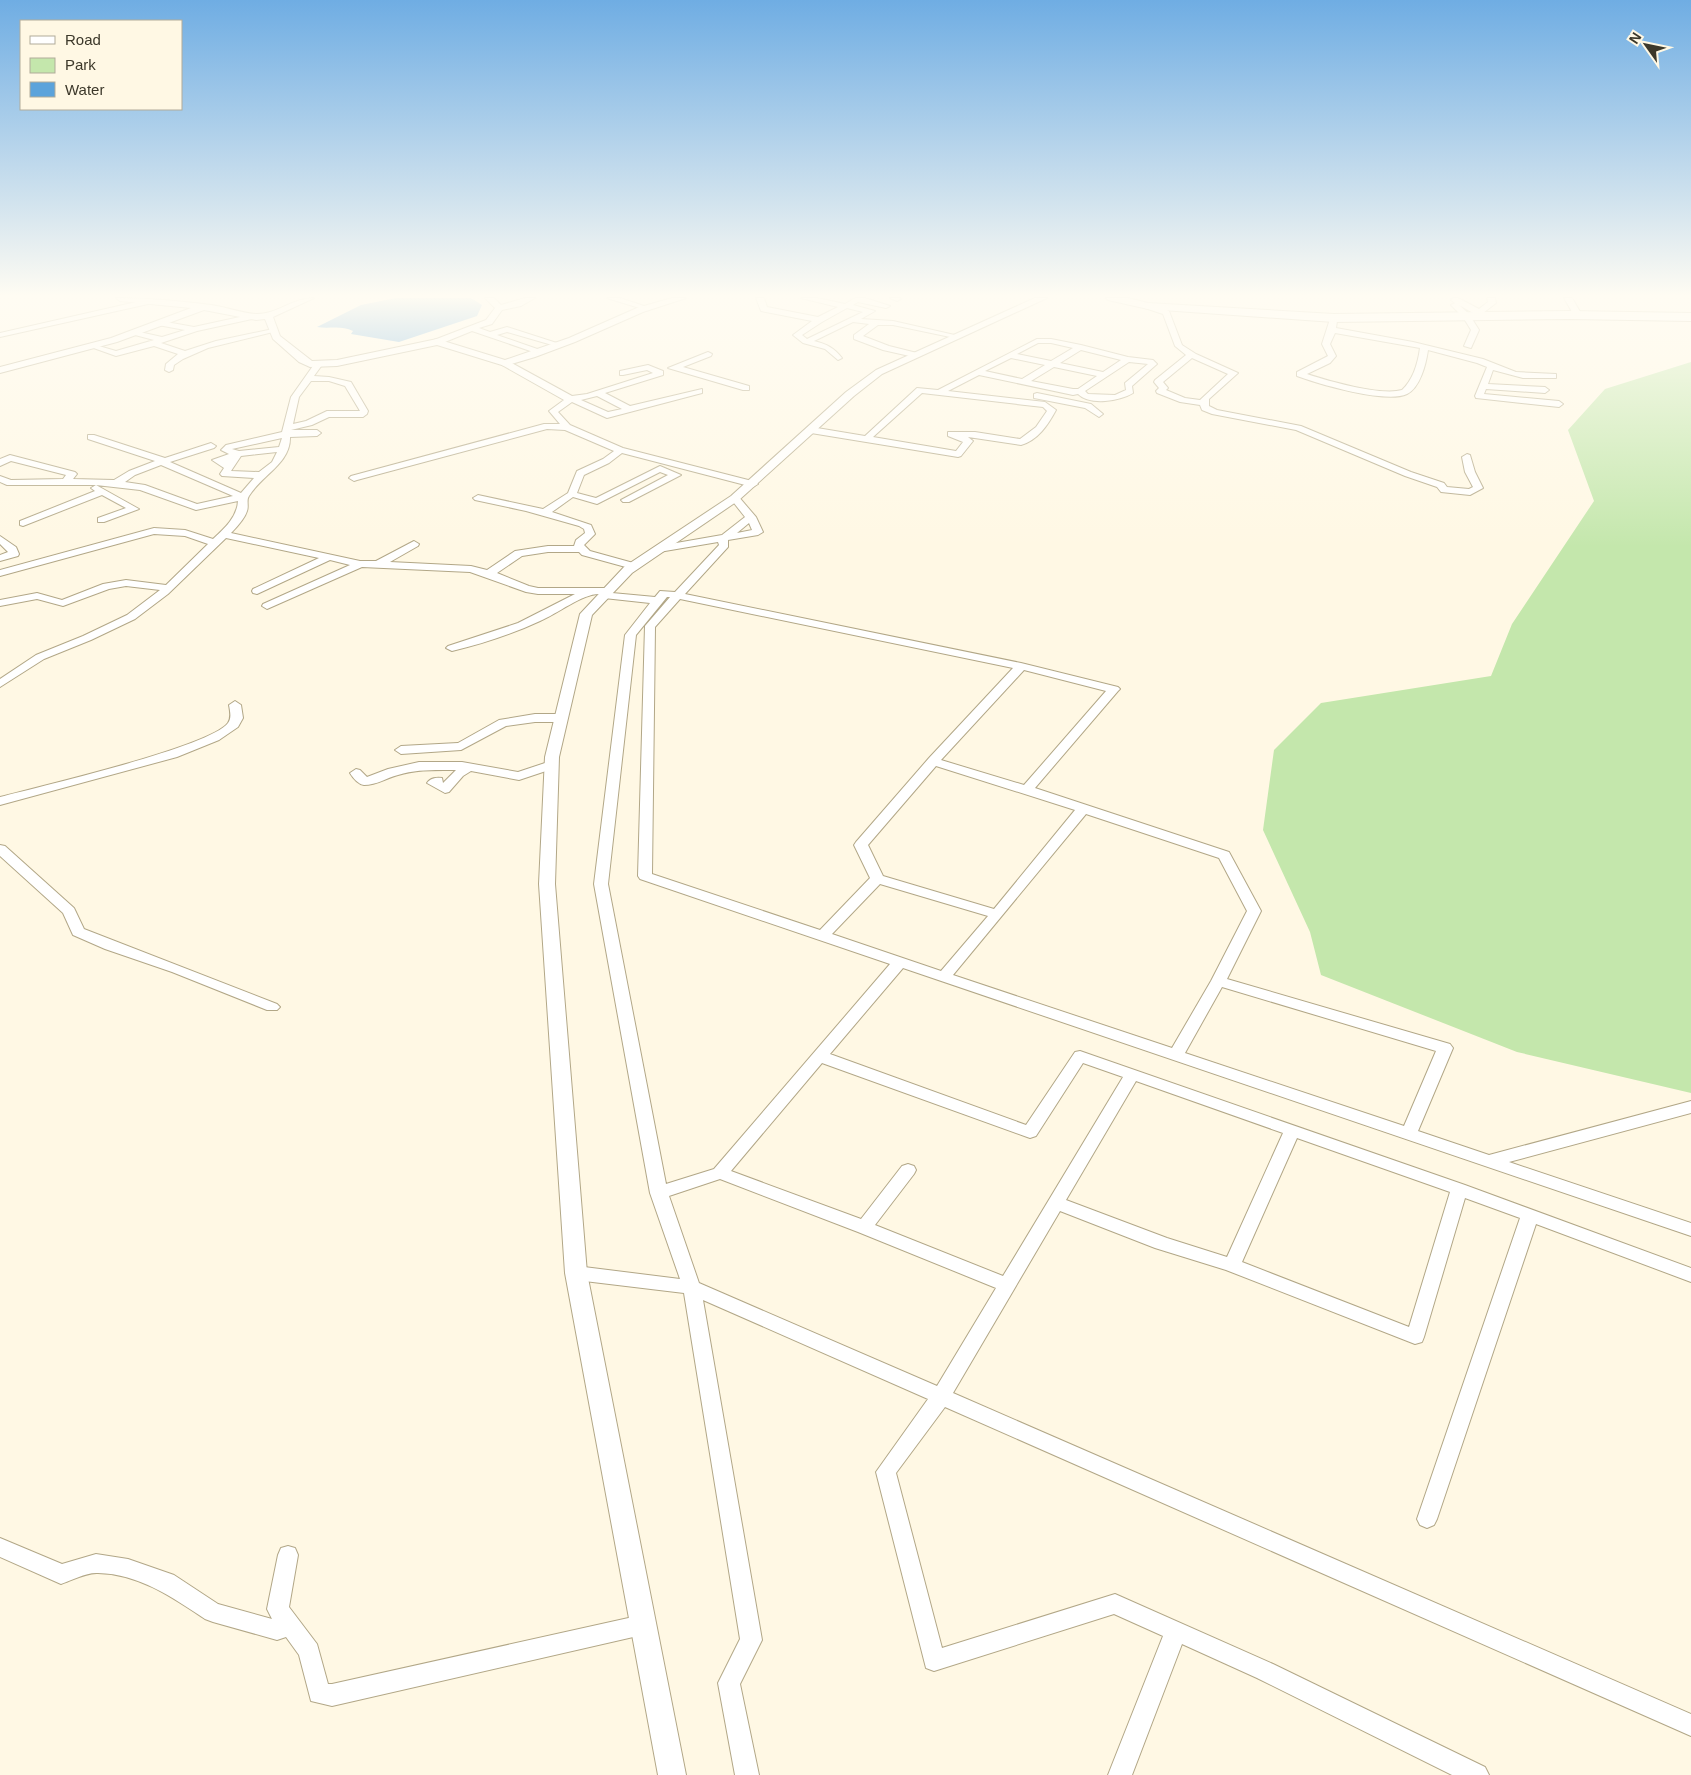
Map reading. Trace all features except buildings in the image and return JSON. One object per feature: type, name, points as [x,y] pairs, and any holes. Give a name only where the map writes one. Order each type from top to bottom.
[{"type":"street","points":[[0,478],[10,483],[46,481],[116,483],[142,487],[196,508],[242,497],[261,475],[275,464],[283,449],[296,397],[308,381]]},
{"type":"street","points":[[238,454],[229,452],[226,448],[287,431],[328,414],[364,414],[348,384],[336,381]]},
{"type":"street","points":[[536,381],[566,398],[607,415],[699,391]]},
{"type":"street","points":[[567,427],[553,411],[572,399],[636,381]]},
{"type":"street","points":[[722,381],[746,388]]},
{"type":"street","points":[[672,1775],[576,1273],[547,884],[551,765],[586,614],[600,593],[633,566],[753,484],[850,394],[867,381]]},
{"type":"street","points":[[942,391],[960,381]]},
{"type":"street","points":[[1018,381],[1067,391],[1080,391],[1097,381]]},
{"type":"street","points":[[1080,391],[1085,396],[1122,396],[1130,391],[1128,385],[1133,381]]},
{"type":"street","points":[[1159,381],[1158,382],[1164,388],[1160,391],[1183,400],[1203,403]]},
{"type":"street","points":[[1203,403],[1205,398],[1226,381]]},
{"type":"street","points":[[1327,381],[1396,396],[1405,392],[1412,381]]},
{"type":"street","points":[[1485,381],[1479,396],[1559,404]]},
{"type":"street","points":[[954,384],[1066,400],[1088,406],[1099,414]]},
{"type":"street","points":[[1482,386],[1544,390]]},
{"type":"street","points":[[811,430],[958,454],[969,441],[951,434],[975,435],[1021,442],[1029,440],[1048,419],[1052,410],[1045,404],[925,389],[915,392],[868,439]]},
{"type":"street","points":[[598,393],[629,410]]},
{"type":"street","points":[[1088,406],[1093,403],[1095,397]]},
{"type":"street","points":[[1203,403],[1205,408],[1215,412],[1298,428],[1321,436],[1408,474],[1441,486],[1444,490],[1458,493],[1478,488],[1470,472],[1467,457]]},
{"type":"street","points":[[354,478],[536,428],[567,427],[620,450],[753,484]]},
{"type":"street","points":[[287,431],[317,433]]},
{"type":"street","points":[[91,437],[157,456],[162,462],[242,497]]},
{"type":"street","points":[[116,483],[132,473],[211,446]]},
{"type":"street","points":[[230,467],[217,460],[238,454],[283,449]]},
{"type":"street","points":[[544,513],[572,494],[580,473],[606,462],[620,450]]},
{"type":"street","points":[[238,454],[225,474],[261,475]]},
{"type":"street","points":[[0,463],[10,458],[72,474],[71,478],[65,483]]},
{"type":"street","points":[[572,494],[597,501],[671,464]]},
{"type":"street","points":[[626,500],[676,474],[660,470]]},
{"type":"street","points":[[93,483],[102,492],[134,509],[101,520]]},
{"type":"street","points":[[23,523],[102,492]]},
{"type":"street","points":[[0,684],[40,658],[131,617],[168,588],[224,534],[242,511],[242,497]]},
{"type":"street","points":[[478,498],[544,513],[588,527],[590,534],[580,542],[578,546],[580,549]]},
{"type":"street","points":[[659,549],[723,539],[750,517],[735,498]]},
{"type":"street","points":[[0,574],[154,531],[186,532],[215,542]]},
{"type":"street","points":[[224,534],[360,564],[471,569],[526,589],[600,593],[658,601]]},
{"type":"street","points":[[0,539],[12,548],[14,554],[0,558]]},
{"type":"street","points":[[723,539],[724,545],[650,626],[646,876],[1691,1230]]},
{"type":"street","points":[[378,564],[414,544]]},
{"type":"street","points":[[489,574],[520,554],[548,549],[580,549],[586,553],[633,566]]},
{"type":"street","points":[[257,591],[327,558]]},
{"type":"street","points":[[267,606],[360,564]]},
{"type":"street","points":[[0,604],[37,596],[63,603],[107,586],[126,583],[168,588]]},
{"type":"street","points":[[452,648],[491,637],[600,593]]},
{"type":"street","points":[[747,1775],[729,1683],[751,1640],[692,1287],[659,1192],[601,884],[631,635],[664,593],[1021,666],[1114,689],[1027,790]]},
{"type":"street","points":[[997,914],[877,879],[861,845],[933,761],[1021,666]]},
{"type":"street","points":[[0,801],[173,754],[215,737],[232,727],[237,718],[235,705]]},
{"type":"street","points":[[401,750],[461,746],[502,723],[535,718],[561,718]]},
{"type":"street","points":[[933,761],[1084,808],[1224,855],[1254,911],[1218,981],[1176,1054]]},
{"type":"street","points":[[356,773],[364,781],[375,780],[392,772],[419,766],[470,767],[498,774],[519,776],[551,765]]},
{"type":"street","points":[[438,781],[433,783],[445,789],[459,773],[470,767]]},
{"type":"street","points":[[392,772],[406,774],[405,778]]},
{"type":"street","points":[[943,978],[1084,808]]},
{"type":"street","points":[[0,849],[69,912],[78,932],[110,946],[177,969],[272,1007]]},
{"type":"street","points":[[822,936],[877,879]]},
{"type":"street","points":[[659,1192],[720,1172],[821,1057],[899,963]]},
{"type":"street","points":[[1218,981],[1444,1048],[1409,1133]]},
{"type":"street","points":[[821,1057],[1030,1132],[1080,1056],[1459,1188],[1691,1275]]},
{"type":"street","points":[[1132,1074],[940,1397],[886,1472],[934,1661],[1115,1604],[1265,1671],[1477,1775]]},
{"type":"street","points":[[1489,1161],[1691,1107]]},
{"type":"street","points":[[1232,1265],[1293,1130]]},
{"type":"street","points":[[864,1227],[908,1170]]},
{"type":"street","points":[[720,1172],[864,1227],[1007,1285]]},
{"type":"street","points":[[1056,1203],[1161,1243],[1232,1265],[1415,1337],[1459,1188]]},
{"type":"street","points":[[1427,1519],[1530,1215]]},
{"type":"street","points":[[576,1273],[692,1287],[1691,1725]]},
{"type":"street","points":[[0,1547],[61,1574],[96,1563],[128,1568],[166,1582],[212,1612],[277,1630],[290,1626]]},
{"type":"street","points":[[288,1555],[278,1609],[309,1651],[319,1693],[332,1695],[642,1625]]},
{"type":"street","points":[[1120,1775],[1176,1631]]},
{"type":"green space","points":[[1631,381],[1691,381],[1691,1093],[1517,1052],[1321,975],[1310,932],[1263,830],[1274,750],[1321,703],[1491,676],[1512,624],[1594,501],[1568,430],[1605,389]]}]
